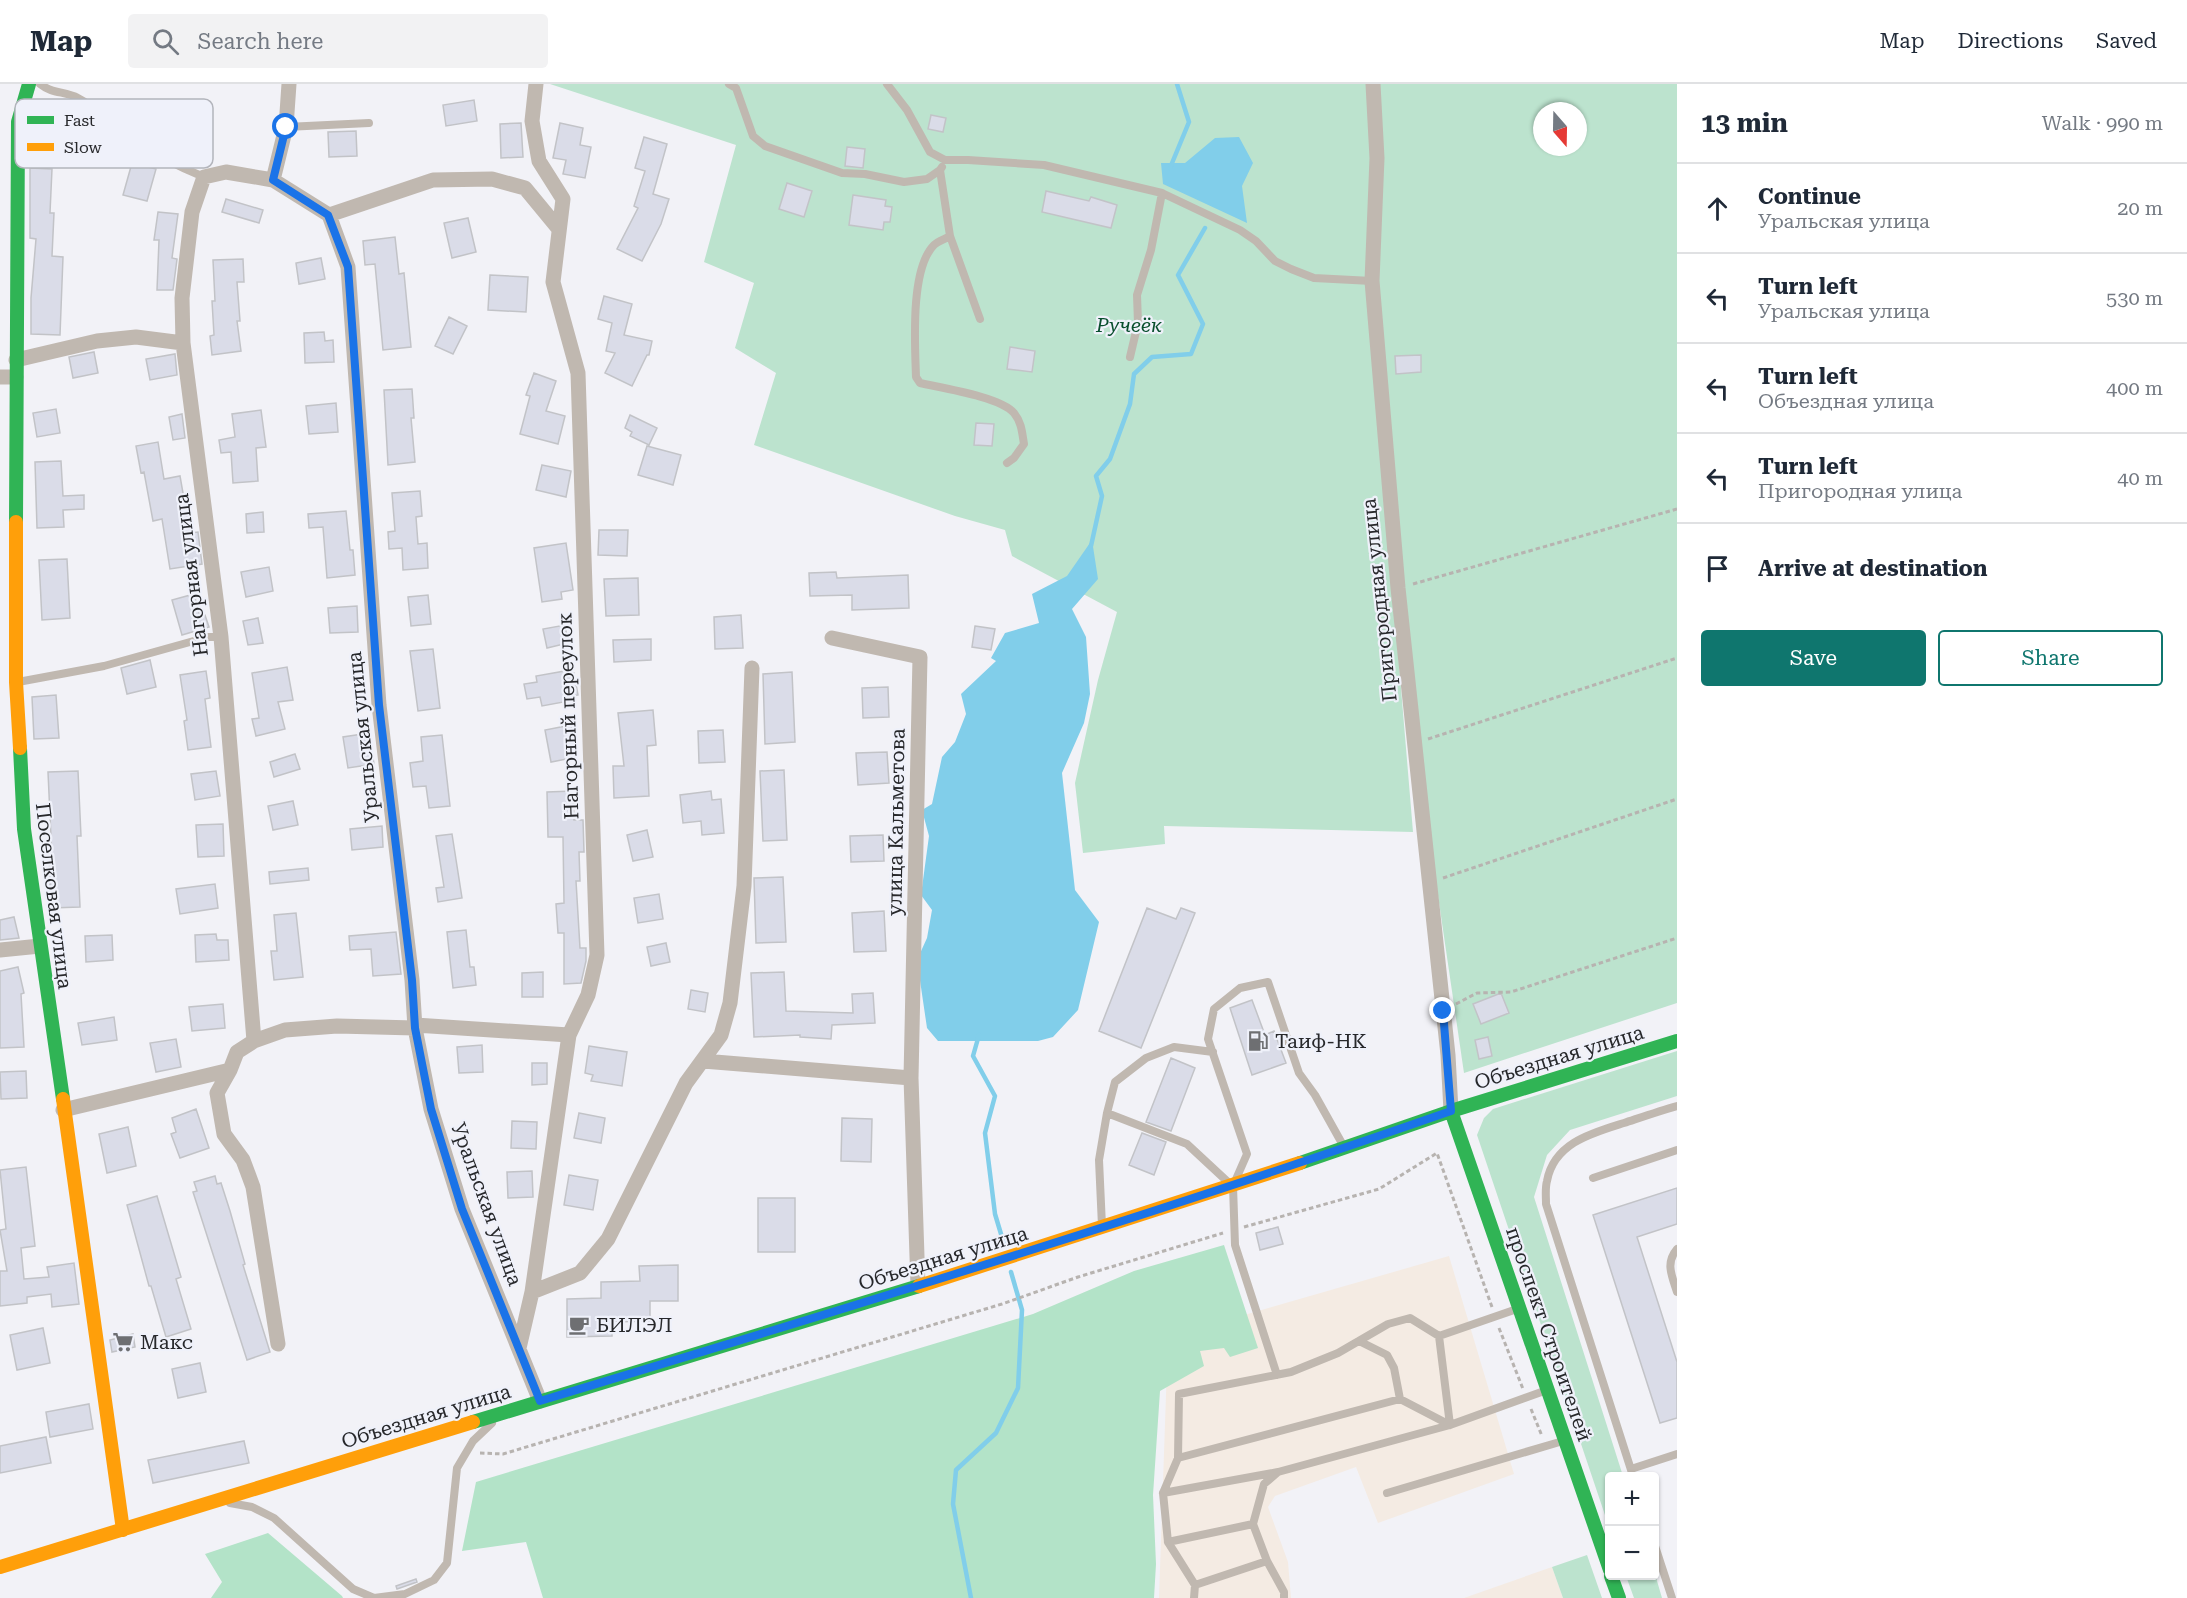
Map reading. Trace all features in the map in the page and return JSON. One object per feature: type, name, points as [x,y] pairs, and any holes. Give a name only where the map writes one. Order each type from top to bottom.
[{"type":"street","name":"Поселковая улица","points":[[25,99],[29,84]]},
{"type":"street","points":[[273,180],[286,127],[289,84]]},
{"type":"street","name":"Нагорный переулок","points":[[519,1348],[532,1292],[569,1035],[588,995],[597,955],[578,373],[553,282],[563,199],[539,161],[532,121],[536,84]]},
{"type":"street","name":"Пригородная улица","points":[[1373,84],[1377,158],[1372,281],[1398,588],[1430,882],[1451,1111]]},
{"type":"street","name":"Поселковая улица","points":[[18,168],[16,360],[8,377],[16,682],[24,829],[99,1346],[123,1530]]},
{"type":"street","points":[[204,177],[226,172],[273,180],[328,215],[433,180],[492,179],[525,188],[558,228]]},
{"type":"street","name":"Нагорная улица","points":[[204,177],[192,212],[189,233],[182,298],[183,343],[220,637],[254,1041]]},
{"type":"street","name":"Уральская улица","points":[[328,215],[348,267],[379,705],[412,980],[415,1027],[431,1109],[462,1209],[540,1401]]},
{"type":"street","points":[[16,360],[97,341],[136,338],[183,343]]},
{"type":"street","name":"улица Кальметова","points":[[832,638],[920,657],[911,1078],[918,1286]]},
{"type":"street","points":[[532,1292],[580,1273],[608,1239],[686,1083],[721,1035],[730,1003],[744,886],[752,668]]},
{"type":"street","points":[[0,950],[40,946]]},
{"type":"street","points":[[278,1344],[254,1187],[243,1160],[224,1134],[217,1093],[231,1070],[237,1052],[254,1041],[285,1030],[337,1026],[415,1027],[569,1035]]},
{"type":"street","name":"Объездная улица","points":[[0,1567],[918,1286],[1233,1186],[1451,1111],[1677,1041]]},
{"type":"street","points":[[703,1061],[911,1078]]},
{"type":"street","points":[[63,1110],[231,1070]]},
{"type":"street","name":"проспект Строителей","points":[[1451,1111],[1605,1556]]},
{"type":"street","points":[[1613,1580],[1619,1598]]},
{"type":"lane","points":[[40,84],[48,91],[80,99]]},
{"type":"lane","points":[[729,84],[736,88],[753,136],[765,146],[842,173],[866,174],[904,182],[927,179],[940,170],[945,160]]},
{"type":"lane","points":[[887,84],[907,110],[930,152],[945,160],[1044,165],[1162,193],[1239,230],[1256,241],[1275,261],[1291,269],[1314,278],[1372,281]]},
{"type":"lane","points":[[286,127],[369,123]]},
{"type":"lane","points":[[183,168],[204,177]]},
{"type":"lane","points":[[940,170],[950,236],[980,319]]},
{"type":"lane","points":[[1130,357],[1138,323],[1137,295],[1151,250],[1162,193]]},
{"type":"lane","points":[[950,236],[934,245],[922,266],[914,320],[915,377],[920,382],[991,400],[1013,411],[1021,425],[1024,444],[1014,458],[1007,463]]},
{"type":"lane","points":[[16,682],[104,666],[208,637],[220,637]]},
{"type":"lane","points":[[1277,1375],[1235,1245],[1233,1186],[1247,1154],[1208,1039],[1214,1009],[1240,988],[1268,982],[1299,1073],[1315,1095],[1344,1148]]},
{"type":"lane","points":[[1102,1228],[1099,1160],[1115,1082],[1146,1058],[1174,1047],[1213,1052]]},
{"type":"lane","points":[[1632,1472],[1546,1204],[1546,1181],[1551,1167],[1560,1154],[1573,1142],[1589,1134],[1677,1106]]},
{"type":"lane","points":[[1107,1113],[1187,1144],[1233,1186]]},
{"type":"lane","points":[[1593,1178],[1677,1150]]},
{"type":"lane","points":[[1677,1249],[1672,1255],[1670,1269],[1677,1292]]},
{"type":"lane","points":[[1194,1598],[1195,1585],[1168,1542],[1163,1492],[1178,1458],[1179,1394],[1291,1372],[1359,1341],[1388,1324],[1410,1318],[1439,1335],[1519,1309]]},
{"type":"lane","points":[[1439,1335],[1450,1425]]},
{"type":"lane","points":[[1359,1341],[1387,1355],[1394,1368],[1400,1400]]},
{"type":"lane","points":[[1163,1492],[1278,1472],[1450,1425],[1547,1390]]},
{"type":"lane","points":[[1178,1458],[1400,1400],[1450,1425]]},
{"type":"lane","points":[[216,1501],[252,1507],[274,1518],[353,1589],[374,1598],[405,1594],[434,1580],[447,1563],[457,1468],[473,1441],[502,1413]]},
{"type":"lane","points":[[1387,1493],[1565,1440]]},
{"type":"lane","points":[[1634,1472],[1677,1454]]},
{"type":"lane","points":[[1278,1472],[1264,1484],[1253,1524],[1266,1561],[1284,1592],[1284,1598]]},
{"type":"lane","points":[[1168,1542],[1253,1524]]},
{"type":"lane","points":[[1659,1558],[1672,1598]]},
{"type":"lane","points":[[1195,1585],[1266,1561]]},
{"type":"path","points":[[1398,588],[1677,509]]},
{"type":"path","points":[[1414,744],[1677,658]]},
{"type":"path","points":[[1430,882],[1677,800]]},
{"type":"path","points":[[1443,1011],[1477,993],[1511,992],[1677,938]]},
{"type":"path","points":[[1437,1154],[1495,1317],[1546,1446]]},
{"type":"path","points":[[466,1452],[503,1454],[1038,1292]]},
{"type":"shaded area","points":[[1449,1256],[1514,1474],[1378,1523],[1356,1467],[1275,1496],[1268,1507],[1288,1562],[1291,1598],[1159,1598],[1168,1337]]},
{"type":"shaded area","points":[[1552,1567],[1563,1598],[1464,1598]]},
{"type":"green space","name":"Ручеёк","points":[[550,84],[1369,84],[1372,165],[1366,270],[1413,832],[1164,826],[1165,844],[1083,853],[1075,783],[1098,680],[1117,612],[1012,556],[1005,530],[955,516],[754,445],[776,373],[735,348],[754,283],[704,262],[736,145]]},
{"type":"green space","points":[[1376,84],[1677,84],[1677,1003],[1464,1073],[1430,841],[1402,570],[1376,262]]},
{"type":"green space","points":[[1677,1051],[1677,1096],[1570,1130],[1547,1155],[1534,1197],[1622,1472],[1605,1472],[1605,1515],[1477,1135],[1484,1118],[1493,1109]]},
{"type":"green space","points":[[1224,1245],[1258,1348],[1230,1357],[1224,1348],[1200,1351],[1204,1366],[1160,1391],[1153,1495],[1156,1564],[1154,1598],[543,1598],[526,1542],[462,1551],[476,1482],[1033,1314],[1134,1271]]},
{"type":"green space","points":[[268,1533],[343,1598],[211,1598],[222,1582],[205,1554]]},
{"type":"green space","points":[[1587,1555],[1602,1598],[1563,1598],[1552,1567]]},
{"type":"green space","points":[[1627,1580],[1657,1580],[1662,1598],[1634,1598]]},
{"type":"water","points":[[1239,137],[1253,163],[1242,186],[1247,223],[1163,184],[1161,163],[1185,163],[1215,138]]},
{"type":"water","points":[[1092,540],[1098,579],[1072,609],[1086,637],[1090,694],[1084,723],[1062,773],[1075,890],[1099,922],[1078,1010],[1053,1037],[1038,1041],[938,1041],[927,1028],[917,960],[927,938],[932,910],[921,895],[929,836],[922,810],[932,804],[942,757],[955,742],[966,714],[961,694],[996,661],[991,658],[1005,633],[1039,623],[1032,594],[1067,576]]},
{"type":"building","points":[[474,100],[477,121],[446,126],[443,105]]},
{"type":"building","points":[[931,115],[946,118],[943,132],[928,129]]},
{"type":"building","points":[[521,123],[523,157],[501,158],[500,124]]},
{"type":"building","points":[[560,123],[583,128],[580,145],[591,147],[585,178],[563,174],[566,160],[553,158]]},
{"type":"building","points":[[356,131],[357,156],[329,157],[328,132]]},
{"type":"building","points":[[644,137],[667,144],[653,194],[669,199],[661,224],[642,261],[617,249],[638,208],[634,206],[645,171],[635,168]]},
{"type":"building","points":[[847,147],[865,149],[863,168],[845,166]]},
{"type":"building","points":[[30,168],[52,169],[50,213],[54,213],[52,256],[63,257],[60,335],[31,334],[31,298],[36,239],[30,238]]},
{"type":"building","points":[[131,168],[156,169],[147,201],[123,195]]},
{"type":"building","points":[[787,183],[812,191],[804,217],[779,209]]},
{"type":"building","points":[[1046,191],[1089,201],[1091,197],[1117,205],[1111,228],[1042,212]]},
{"type":"building","points":[[853,195],[886,200],[885,206],[892,207],[890,222],[884,222],[883,230],[849,225]]},
{"type":"building","points":[[226,199],[263,210],[259,223],[222,212]]},
{"type":"building","points":[[158,212],[178,214],[172,258],[177,259],[173,290],[157,290],[159,240],[154,240]]},
{"type":"building","points":[[468,218],[476,252],[452,258],[444,223]]},
{"type":"building","points":[[395,237],[399,274],[404,273],[411,347],[383,350],[375,264],[365,265],[363,241]]},
{"type":"building","points":[[321,258],[325,279],[299,284],[296,263]]},
{"type":"building","points":[[243,259],[244,282],[237,282],[240,321],[237,321],[241,351],[212,355],[210,336],[214,335],[212,301],[215,301],[213,260]]},
{"type":"building","points":[[490,275],[528,277],[526,312],[488,310]]},
{"type":"building","points":[[604,296],[632,304],[624,335],[652,341],[649,355],[632,386],[605,373],[615,353],[606,351],[612,323],[598,319]]},
{"type":"building","points":[[449,317],[467,326],[453,354],[435,346]]},
{"type":"building","points":[[324,332],[325,341],[333,340],[334,362],[305,363],[304,333]]},
{"type":"building","points":[[1010,347],[1035,351],[1032,372],[1007,369]]},
{"type":"building","points":[[94,352],[98,373],[73,378],[69,357]]},
{"type":"building","points":[[175,354],[177,375],[150,380],[146,359]]},
{"type":"building","points":[[1421,355],[1421,372],[1396,374],[1395,356]]},
{"type":"building","points":[[534,373],[556,381],[546,411],[565,416],[558,444],[520,434],[530,396],[526,395]]},
{"type":"building","points":[[412,389],[414,418],[411,418],[415,462],[388,465],[384,390]]},
{"type":"building","points":[[336,403],[338,432],[309,434],[306,406]]},
{"type":"building","points":[[56,409],[60,433],[37,437],[33,413]]},
{"type":"building","points":[[261,410],[266,447],[256,448],[258,481],[233,483],[231,452],[221,453],[219,440],[235,437],[232,414]]},
{"type":"building","points":[[182,414],[185,438],[173,440],[169,417]]},
{"type":"building","points":[[630,415],[657,428],[649,445],[630,436],[632,432],[625,428]]},
{"type":"building","points":[[976,423],[994,424],[992,446],[974,445]]},
{"type":"building","points":[[158,442],[164,479],[180,476],[190,533],[198,532],[202,564],[170,569],[162,519],[153,521],[144,472],[141,473],[136,446]]},
{"type":"building","points":[[647,446],[681,455],[673,485],[638,475]]},
{"type":"building","points":[[61,461],[63,496],[84,495],[84,509],[63,510],[64,527],[37,528],[35,462]]},
{"type":"building","points":[[542,465],[571,471],[566,497],[536,490]]},
{"type":"building","points":[[420,491],[422,516],[416,517],[418,544],[427,543],[428,568],[403,570],[402,548],[389,549],[388,532],[395,531],[392,493]]},
{"type":"building","points":[[346,511],[355,575],[327,578],[323,527],[309,528],[308,514]]},
{"type":"building","points":[[263,512],[264,532],[247,533],[246,514]]},
{"type":"building","points":[[599,530],[628,530],[627,556],[598,555]]},
{"type":"building","points":[[566,543],[573,590],[561,592],[562,599],[542,602],[534,548]]},
{"type":"building","points":[[67,559],[70,618],[42,620],[39,560]]},
{"type":"building","points":[[269,567],[273,591],[246,597],[241,572]]},
{"type":"building","points":[[836,572],[837,578],[908,575],[909,608],[852,610],[852,595],[810,596],[809,573]]},
{"type":"building","points":[[638,578],[639,615],[606,616],[604,579]]},
{"type":"building","points":[[194,594],[200,616],[205,615],[209,627],[182,635],[172,600]]},
{"type":"building","points":[[428,595],[431,624],[411,626],[408,597]]},
{"type":"building","points":[[357,606],[358,632],[330,633],[328,608]]},
{"type":"building","points":[[741,615],[743,648],[715,649],[714,617]]},
{"type":"building","points":[[258,618],[263,643],[248,645],[243,621]]},
{"type":"building","points":[[565,625],[568,643],[547,648],[543,629]]},
{"type":"building","points":[[975,626],[995,629],[991,650],[972,647]]},
{"type":"building","points":[[651,639],[651,660],[614,662],[613,640]]},
{"type":"building","points":[[433,649],[440,708],[418,711],[410,651]]},
{"type":"building","points":[[150,660],[156,687],[127,694],[121,668]]},
{"type":"building","points":[[287,667],[293,700],[278,702],[285,729],[256,736],[252,719],[259,718],[252,673]]},
{"type":"building","points":[[206,671],[210,698],[205,699],[211,747],[188,750],[184,721],[187,720],[180,675]]},
{"type":"building","points":[[565,671],[565,674],[574,673],[578,695],[568,697],[569,701],[542,706],[540,697],[527,699],[524,684],[537,682],[536,676]]},
{"type":"building","points":[[792,672],[795,742],[765,744],[763,674]]},
{"type":"building","points":[[888,687],[889,717],[863,718],[862,688]]},
{"type":"building","points":[[56,695],[59,738],[34,739],[32,697]]},
{"type":"building","points":[[653,710],[656,745],[647,746],[649,796],[614,798],[613,766],[624,766],[618,713]]},
{"type":"building","points":[[571,725],[575,747],[565,749],[567,759],[551,762],[545,730]]},
{"type":"building","points":[[723,730],[725,762],[699,763],[698,731]]},
{"type":"building","points":[[369,733],[374,764],[348,768],[343,737]]},
{"type":"building","points":[[442,735],[450,806],[429,808],[426,786],[413,787],[410,763],[423,761],[421,737]]},
{"type":"building","points":[[887,752],[889,783],[858,785],[856,753]]},
{"type":"building","points":[[295,754],[300,769],[274,777],[270,762]]},
{"type":"building","points":[[784,770],[787,840],[763,841],[760,771]]},
{"type":"building","points":[[78,771],[81,836],[77,836],[80,907],[51,908],[49,859],[52,859],[48,772]]},
{"type":"building","points":[[216,771],[220,796],[195,800],[191,774]]},
{"type":"building","points":[[573,791],[574,820],[583,820],[584,852],[579,852],[580,881],[576,881],[580,948],[586,948],[586,961],[581,983],[564,984],[564,933],[558,933],[556,904],[564,903],[563,837],[548,837],[547,792]]},
{"type":"building","points":[[711,791],[712,800],[721,799],[724,833],[702,835],[701,821],[683,823],[680,795]]},
{"type":"building","points":[[293,801],[298,825],[273,830],[268,806]]},
{"type":"building","points":[[223,824],[224,856],[198,857],[196,825]]},
{"type":"building","points":[[382,826],[383,847],[352,850],[350,829]]},
{"type":"building","points":[[647,830],[653,857],[633,861],[627,835]]},
{"type":"building","points":[[452,834],[462,898],[438,902],[436,888],[444,887],[436,836]]},
{"type":"building","points":[[883,835],[884,861],[851,862],[850,836]]},
{"type":"building","points":[[308,868],[309,880],[270,884],[269,872]]},
{"type":"building","points":[[783,877],[786,942],[756,943],[754,878]]},
{"type":"building","points":[[215,884],[218,908],[180,914],[176,889]]},
{"type":"building","points":[[659,894],[663,919],[638,923],[634,898]]},
{"type":"building","points":[[1147,908],[1176,919],[1181,908],[1195,913],[1141,1048],[1099,1031]]},
{"type":"building","points":[[884,911],[886,951],[854,952],[852,913]]},
{"type":"building","points":[[296,913],[303,977],[274,980],[271,951],[277,951],[274,915]]},
{"type":"building","points":[[14,917],[19,938],[0,940],[0,920]]},
{"type":"building","points":[[466,930],[470,967],[474,967],[476,985],[453,988],[447,932]]},
{"type":"building","points":[[396,932],[401,974],[373,976],[371,949],[350,950],[349,936]]},
{"type":"building","points":[[216,934],[217,940],[228,940],[229,960],[196,962],[195,935]]},
{"type":"building","points":[[112,935],[113,960],[86,962],[85,936]]},
{"type":"building","points":[[666,943],[670,962],[651,966],[647,947]]},
{"type":"building","points":[[18,967],[24,993],[21,994],[24,1047],[0,1048],[0,971]]},
{"type":"building","points":[[543,972],[543,997],[522,997],[522,973]]},
{"type":"building","points":[[784,972],[786,1011],[853,1013],[852,994],[873,993],[875,1023],[832,1025],[831,1039],[800,1037],[800,1035],[754,1037],[751,973]]},
{"type":"building","points":[[691,990],[708,993],[705,1012],[688,1009]]},
{"type":"building","points":[[1501,993],[1509,1013],[1481,1024],[1473,1004]]},
{"type":"building","points":[[1252,1000],[1265,1035],[1274,1031],[1286,1063],[1252,1075],[1230,1008]]},
{"type":"building","points":[[223,1004],[225,1028],[192,1031],[189,1007]]},
{"type":"building","points":[[114,1017],[117,1040],[82,1045],[78,1023]]},
{"type":"building","points":[[1488,1037],[1492,1056],[1479,1059],[1475,1040]]},
{"type":"building","points":[[176,1039],[181,1067],[156,1072],[150,1043]]},
{"type":"building","points":[[482,1045],[483,1072],[459,1073],[457,1047]]},
{"type":"building","points":[[589,1046],[627,1052],[622,1086],[591,1081],[593,1075],[585,1073]]},
{"type":"building","points":[[1171,1058],[1195,1068],[1171,1131],[1146,1122]]},
{"type":"building","points":[[532,1063],[547,1063],[547,1084],[532,1085]]},
{"type":"building","points":[[26,1071],[27,1098],[1,1099],[0,1072]]},
{"type":"building","points":[[196,1109],[209,1148],[180,1158],[171,1134],[176,1132],[172,1118]]},
{"type":"building","points":[[579,1113],[605,1118],[601,1143],[574,1138]]},
{"type":"building","points":[[842,1118],[872,1119],[871,1162],[841,1161]]},
{"type":"building","points":[[512,1121],[537,1122],[536,1149],[511,1148]]},
{"type":"building","points":[[128,1127],[136,1166],[107,1173],[99,1134]]},
{"type":"building","points":[[1142,1133],[1166,1142],[1154,1175],[1129,1165]]},
{"type":"building","points":[[26,1167],[35,1246],[21,1248],[24,1279],[49,1277],[47,1267],[74,1263],[79,1304],[52,1307],[51,1294],[27,1297],[27,1303],[0,1306],[0,1271],[7,1271],[0,1230],[6,1229],[0,1170]]},
{"type":"building","points":[[532,1171],[533,1197],[508,1198],[507,1172]]},
{"type":"building","points":[[569,1175],[598,1180],[593,1210],[564,1205]]},
{"type":"building","points":[[215,1176],[217,1184],[221,1183],[230,1211],[245,1264],[243,1265],[270,1352],[247,1360],[193,1192],[197,1191],[194,1182]]},
{"type":"building","points":[[1677,1188],[1677,1224],[1637,1237],[1677,1362],[1677,1418],[1660,1423],[1593,1215]]},
{"type":"building","points":[[157,1196],[181,1277],[176,1279],[191,1329],[166,1337],[151,1286],[149,1286],[127,1205]]},
{"type":"building","points":[[758,1198],[795,1198],[795,1252],[758,1252]]},
{"type":"building","points":[[1278,1227],[1283,1244],[1260,1250],[1256,1233]]},
{"type":"building","points":[[678,1265],[678,1301],[650,1301],[650,1321],[612,1322],[612,1336],[567,1337],[567,1299],[601,1298],[601,1282],[640,1281],[639,1266]]},
{"type":"building","points":[[43,1328],[50,1363],[17,1370],[10,1335]]},
{"type":"building","points":[[133,1334],[135,1347],[112,1352],[110,1340]]},
{"type":"building","points":[[200,1363],[206,1392],[178,1398],[172,1369]]},
{"type":"building","points":[[89,1404],[93,1429],[50,1437],[46,1412]]},
{"type":"building","points":[[46,1437],[51,1463],[0,1473],[0,1446]]},
{"type":"building","points":[[244,1441],[249,1463],[153,1483],[148,1460]]},
{"type":"building","points":[[416,1579],[417,1582],[397,1589],[396,1586]]},
{"type":"waterway","points":[[1170,168],[1189,122],[1177,84]]},
{"type":"waterway","points":[[1091,546],[1102,496],[1096,476],[1110,459],[1130,404],[1134,374],[1152,357],[1191,354],[1203,324],[1178,275],[1205,228]]},
{"type":"waterway","points":[[979,1035],[973,1056],[995,1096],[985,1133],[995,1214],[1004,1244]]},
{"type":"waterway","points":[[971,1598],[953,1504],[956,1470],[996,1433],[1018,1388],[1022,1310],[1011,1272]]},
{"type":"traffic: fast","points":[[25,99],[29,84]]},
{"type":"traffic: fast","points":[[16,522],[18,168]]},
{"type":"traffic: fast","points":[[20,748],[24,829],[63,1099]]},
{"type":"traffic: fast","points":[[1300,1163],[1451,1111],[1677,1041]]},
{"type":"traffic: fast","points":[[1451,1111],[1605,1556]]},
{"type":"traffic: fast","points":[[473,1422],[919,1286]]},
{"type":"traffic: fast","points":[[1612,1580],[1619,1598]]},
{"type":"traffic: slow","points":[[16,522],[16,682],[20,748]]},
{"type":"traffic: slow","points":[[63,1099],[123,1530]]},
{"type":"traffic: slow","points":[[919,1286],[1300,1163]]},
{"type":"traffic: slow","points":[[0,1567],[473,1422]]},
{"type":"place","name":"Таиф-НК","points":[[1258,1041]]},
{"type":"place","name":"БИЛЭЛ","points":[[579,1325]]},
{"type":"place","name":"Макс","points":[[123,1342]]},
{"type":"route","points":[[286,127],[273,180],[328,215],[348,267],[379,705],[412,980],[415,1028],[431,1109],[462,1209],[540,1401],[918,1286],[1233,1186],[1451,1111],[1443,1011]]}]
